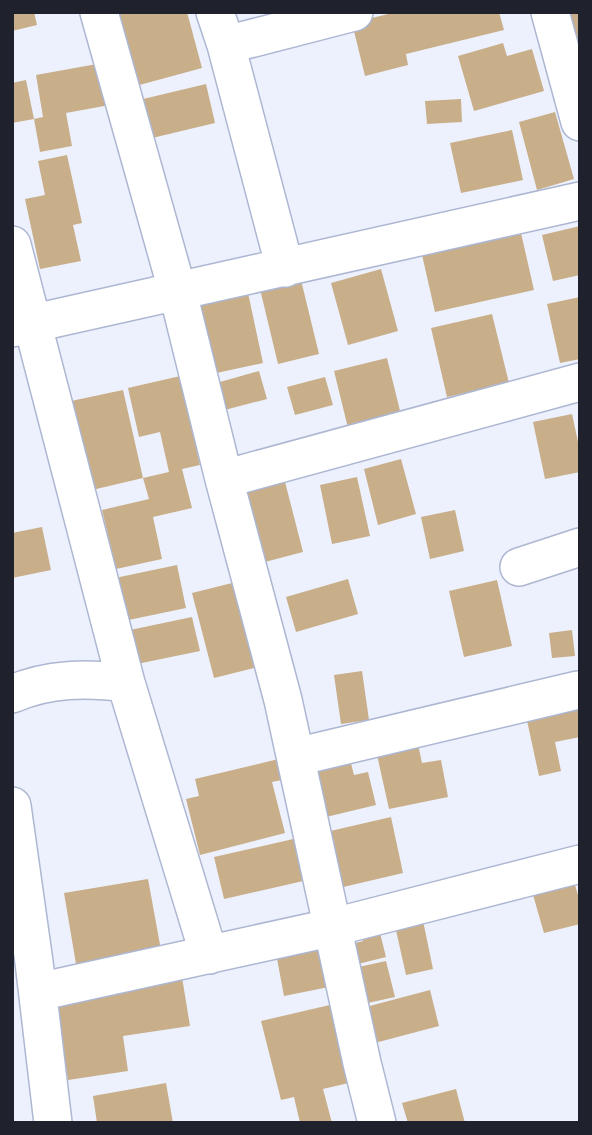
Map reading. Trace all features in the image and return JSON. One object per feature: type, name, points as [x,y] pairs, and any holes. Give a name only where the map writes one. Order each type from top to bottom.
[{"type":"street","points":[[99,12],[178,293],[296,757],[377,1123]]},
{"type":"street","points":[[285,268],[221,29],[355,12]]},
{"type":"street","points":[[550,12],[577,101]]},
{"type":"street","points":[[23,326],[580,201]]},
{"type":"street","points":[[12,244],[23,326],[126,683],[209,955]]},
{"type":"street","points":[[224,479],[580,382]]},
{"type":"street","points":[[519,567],[580,547]]},
{"type":"street","points":[[12,694],[40,685],[76,679],[126,683]]},
{"type":"street","points":[[296,757],[578,690]]},
{"type":"street","points":[[12,806],[53,1123]]},
{"type":"street","points":[[38,992],[334,927],[580,864]]},
{"type":"building","points":[[12,12],[34,12],[37,25],[12,31]]},
{"type":"building","points":[[111,12],[187,12],[202,68],[132,87]]},
{"type":"building","points":[[396,12],[499,12],[504,30],[406,54],[408,65],[365,76],[352,23]]},
{"type":"building","points":[[567,12],[580,12],[580,67]]},
{"type":"building","points":[[503,43],[507,56],[532,49],[544,91],[474,111],[458,56]]},
{"type":"building","points":[[108,62],[115,104],[66,113],[72,146],[40,152],[34,119],[43,117],[36,75]]},
{"type":"building","points":[[26,80],[34,119],[12,123],[12,83]]},
{"type":"building","points":[[206,84],[215,123],[148,139],[139,100]]},
{"type":"building","points":[[461,99],[462,122],[427,124],[425,101]]},
{"type":"building","points":[[555,112],[574,179],[537,190],[519,122]]},
{"type":"building","points":[[512,130],[523,180],[461,193],[450,143]]},
{"type":"building","points":[[67,155],[82,223],[73,225],[81,261],[40,269],[25,199],[45,195],[38,161]]},
{"type":"building","points":[[580,226],[580,275],[553,281],[542,235]]},
{"type":"building","points":[[521,233],[534,290],[435,312],[422,255]]},
{"type":"building","points":[[381,269],[398,331],[348,345],[331,283]]},
{"type":"building","points":[[301,280],[319,354],[278,364],[260,289]]},
{"type":"building","points":[[248,293],[263,363],[207,375],[192,304]]},
{"type":"building","points":[[580,297],[580,359],[560,363],[547,304]]},
{"type":"building","points":[[492,314],[509,383],[447,397],[431,328]]},
{"type":"building","points":[[387,358],[402,419],[349,432],[334,371]]},
{"type":"building","points":[[259,371],[267,399],[221,411],[213,384]]},
{"type":"building","points":[[189,374],[201,423],[191,425],[200,465],[182,469],[192,508],[153,517],[162,559],[116,569],[102,510],[149,499],[143,478],[169,472],[160,432],[139,437],[128,388]]},
{"type":"building","points":[[325,377],[333,405],[295,415],[287,387]]},
{"type":"building","points":[[123,390],[143,478],[92,490],[71,401]]},
{"type":"building","points":[[572,414],[580,451],[580,472],[545,479],[533,422]]},
{"type":"building","points":[[401,459],[416,514],[378,525],[364,469]]},
{"type":"building","points":[[283,474],[303,552],[261,563],[240,485]]},
{"type":"building","points":[[357,477],[370,536],[332,544],[320,485]]},
{"type":"building","points":[[455,510],[464,551],[430,559],[421,517]]},
{"type":"building","points":[[42,527],[51,570],[12,578],[12,533]]},
{"type":"building","points":[[177,565],[186,608],[124,621],[115,578]]},
{"type":"building","points":[[348,579],[358,614],[296,632],[286,597]]},
{"type":"building","points":[[497,580],[512,646],[464,657],[449,591]]},
{"type":"building","points":[[236,582],[258,667],[214,678],[192,593]]},
{"type":"building","points":[[192,617],[200,651],[137,664],[130,630]]},
{"type":"building","points":[[572,630],[575,656],[552,658],[549,633]]},
{"type":"building","points":[[362,671],[369,720],[341,724],[334,675]]},
{"type":"building","points":[[580,704],[580,737],[555,742],[561,771],[539,776],[526,716]]},
{"type":"building","points":[[417,739],[422,763],[441,760],[448,797],[389,809],[377,755]]},
{"type":"building","points":[[348,752],[354,775],[368,772],[376,805],[322,818],[309,761]]},
{"type":"building","points":[[287,757],[292,778],[272,782],[285,833],[200,855],[186,799],[199,796],[195,779]]},
{"type":"building","points":[[391,817],[403,873],[339,888],[326,832]]},
{"type":"building","points":[[302,837],[312,879],[224,899],[214,857]]},
{"type":"building","points":[[573,878],[580,902],[580,924],[544,933],[531,888]]},
{"type":"building","points":[[148,879],[161,950],[76,964],[64,893]]},
{"type":"building","points":[[421,911],[433,969],[406,975],[393,917]]},
{"type":"building","points":[[377,921],[386,957],[354,965],[348,945],[363,941],[359,926]]},
{"type":"building","points":[[324,938],[334,986],[284,996],[275,948]]},
{"type":"building","points":[[386,961],[395,997],[363,1004],[354,968]]},
{"type":"building","points":[[181,971],[190,1026],[123,1036],[128,1071],[68,1080],[56,999]]},
{"type":"building","points":[[430,990],[439,1026],[371,1044],[362,1008]]},
{"type":"building","points":[[334,1004],[353,1082],[323,1089],[332,1123],[300,1123],[294,1097],[281,1100],[261,1021]]},
{"type":"building","points":[[166,1083],[173,1123],[97,1123],[93,1096]]},
{"type":"building","points":[[456,1089],[465,1123],[408,1123],[402,1103]]}]
